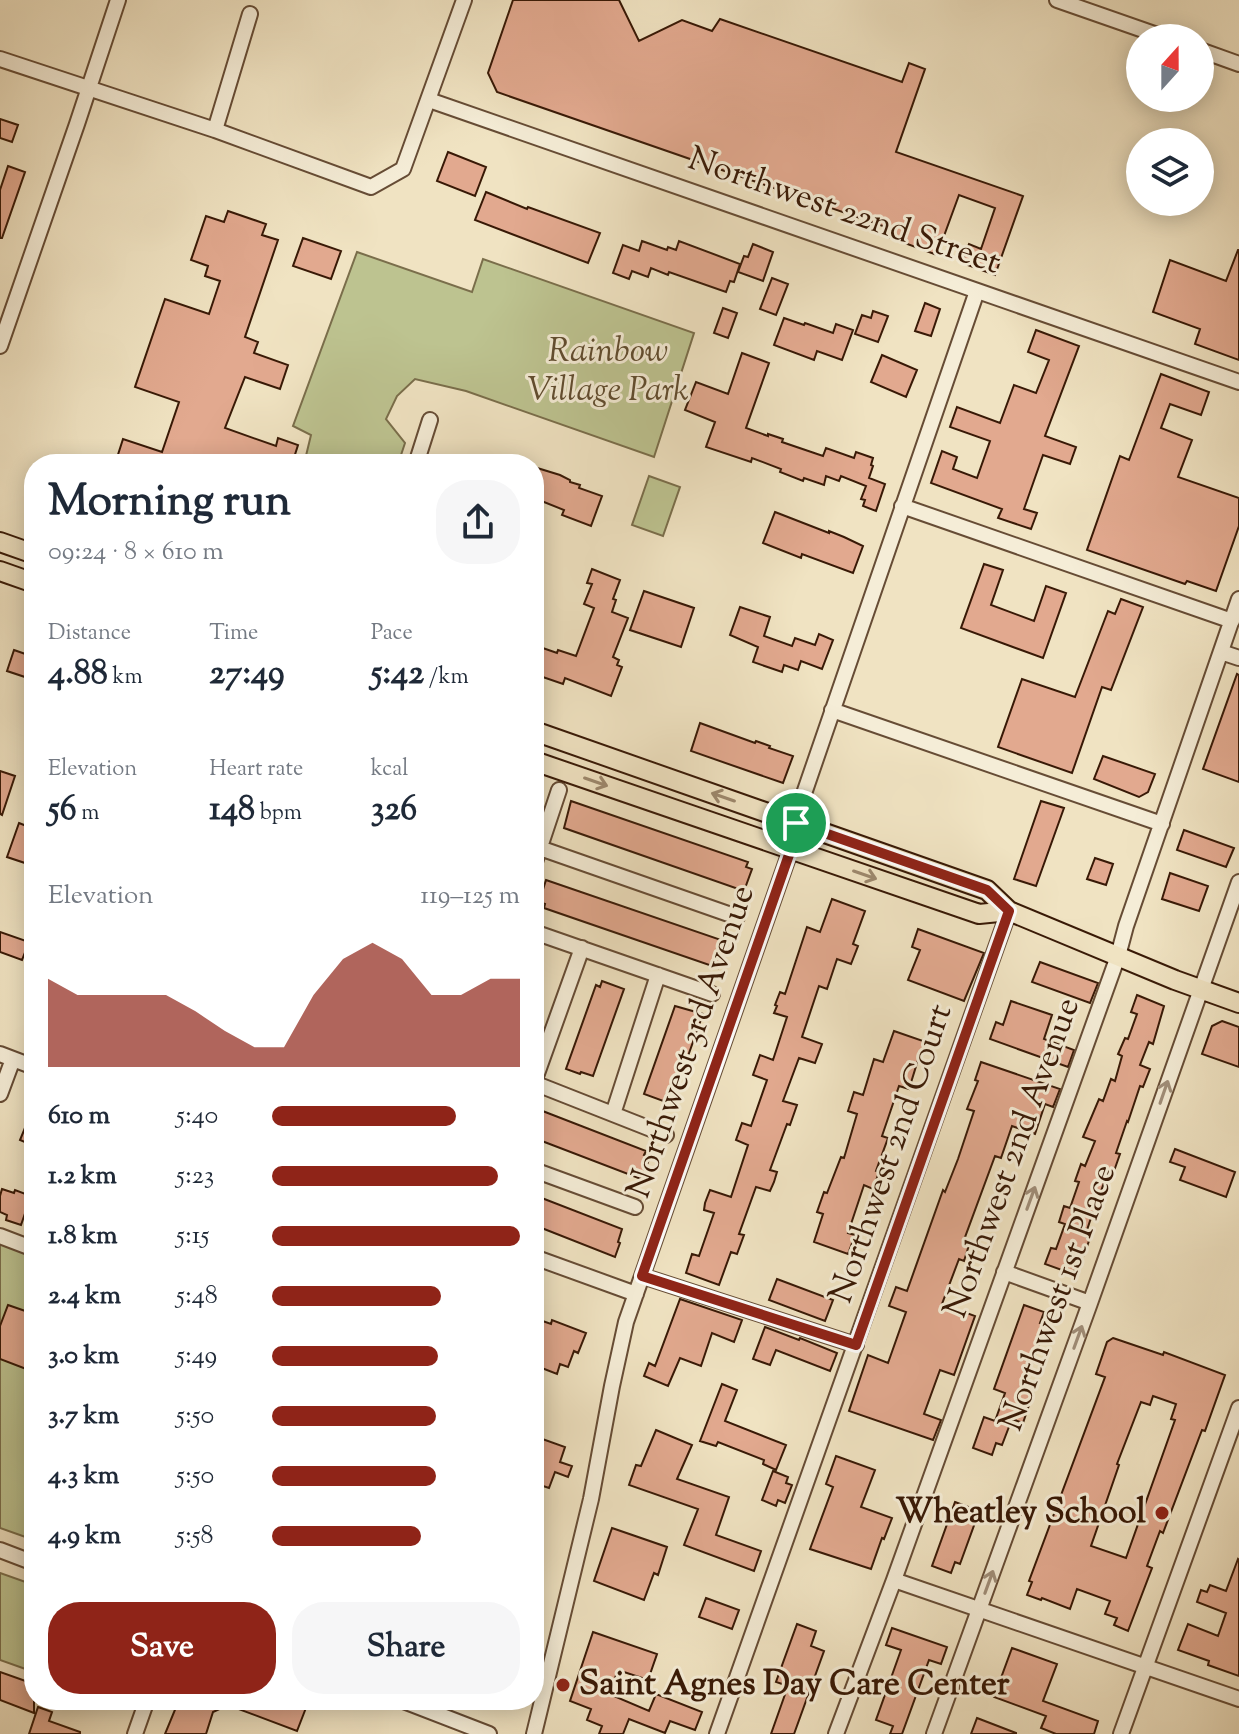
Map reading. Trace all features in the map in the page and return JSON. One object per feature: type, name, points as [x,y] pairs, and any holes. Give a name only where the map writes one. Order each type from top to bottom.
[{"type":"main road","points":[[0,542],[24,550]]},
{"type":"main road","points":[[0,571],[24,579]]},
{"type":"main road","points":[[544,735],[987,890],[1009,911],[1239,1003]]},
{"type":"main road","points":[[544,764],[979,914],[1009,911]]},
{"type":"street","points":[[0,346],[118,0]]},
{"type":"street","points":[[0,59],[215,130],[371,187],[403,169],[464,0]]},
{"type":"street","points":[[1057,0],[1126,24]]},
{"type":"street","points":[[215,130],[250,14]]},
{"type":"street","points":[[1214,55],[1239,64]]},
{"type":"street","name":"Northwest 22nd Street","points":[[429,100],[1239,382]]},
{"type":"street","name":"Northwest 3rd Avenue","points":[[544,1693],[591,1499],[622,1336],[791,849],[798,811],[977,291]]},
{"type":"street","points":[[419,454],[430,420]]},
{"type":"street","points":[[902,506],[1232,621]]},
{"type":"street","name":"Northwest 2nd Avenue","points":[[836,1734],[1118,956],[1239,599]]},
{"type":"street","points":[[1221,652],[1239,658]]},
{"type":"street","points":[[832,710],[1162,824]]},
{"type":"street","points":[[544,829],[559,790]]},
{"type":"street","points":[[544,849],[737,917]]},
{"type":"street","name":"Northwest 1st Place","points":[[934,1734],[1239,882]]},
{"type":"street","name":"Northwest 2nd Court","points":[[717,1734],[1009,911]]},
{"type":"street","points":[[544,935],[712,994]]},
{"type":"street","points":[[544,1054],[582,948]]},
{"type":"street","points":[[613,1114],[658,975]]},
{"type":"street","points":[[0,1094],[7,1057]]},
{"type":"street","points":[[544,1086],[666,1135]]},
{"type":"street","points":[[544,1174],[635,1207]]},
{"type":"street","points":[[0,1236],[24,1245]]},
{"type":"street","points":[[544,1261],[636,1294]]},
{"type":"street","points":[[1004,1272],[1090,1303]]},
{"type":"street","points":[[642,1276],[856,1345]]},
{"type":"street","points":[[1121,1734],[1239,1408]]},
{"type":"street","points":[[0,1550],[24,1559]]},
{"type":"street","points":[[894,1580],[1239,1699]]},
{"type":"street","points":[[135,1734],[143,1710]]},
{"type":"street","points":[[427,1710],[489,1734]]},
{"type":"street","name":"Northwest 3rd Avenue","points":[[534,1734],[540,1710]]},
{"type":"green space","name":"Rainbow Village Park","points":[[357,252],[472,292],[483,259],[694,333],[654,457],[466,391],[415,379],[397,396],[386,419],[405,443],[401,454],[306,454],[311,435],[293,426]]},
{"type":"green space","points":[[649,476],[680,487],[663,536],[632,525]]},
{"type":"green space","points":[[0,1244],[24,1252],[24,1536],[0,1528]]},
{"type":"green space","points":[[0,1573],[24,1581],[24,1668],[0,1660]]},
{"type":"building","points":[[513,0],[619,0],[639,41],[682,20],[712,31],[720,19],[902,82],[909,63],[925,69],[896,152],[1023,196],[995,275],[962,263],[969,244],[981,249],[995,208],[959,195],[937,255],[883,235],[886,227],[497,92],[488,73]]},
{"type":"building","points":[[0,119],[18,125],[12,142],[0,138]]},
{"type":"building","points":[[448,152],[486,167],[475,196],[437,181]]},
{"type":"building","points":[[8,166],[25,172],[0,238],[0,190]]},
{"type":"building","points":[[486,192],[600,233],[588,263],[475,220]]},
{"type":"building","points":[[228,211],[266,224],[262,235],[278,240],[245,337],[258,342],[254,353],[288,365],[280,389],[245,377],[225,428],[276,446],[278,438],[298,445],[295,454],[118,454],[123,439],[162,452],[179,402],[135,387],[165,299],[209,314],[220,281],[205,276],[208,266],[191,260],[206,216],[224,222]]},
{"type":"building","points":[[303,238],[341,251],[331,279],[293,266]]},
{"type":"building","points":[[642,241],[676,250],[679,241],[740,264],[734,282],[730,281],[726,292],[651,268],[648,277],[632,271],[629,279],[613,273],[623,245],[639,251]]},
{"type":"building","points":[[753,244],[773,252],[763,281],[738,272]]},
{"type":"building","points":[[1238,250],[1239,360],[1195,344],[1200,329],[1153,312],[1170,260],[1226,281]]},
{"type":"building","points":[[772,278],[788,284],[776,315],[760,309]]},
{"type":"building","points":[[925,303],[940,309],[931,336],[915,331]]},
{"type":"building","points":[[723,308],[737,313],[728,338],[714,333]]},
{"type":"building","points":[[873,311],[888,316],[878,342],[855,334],[862,315],[871,318]]},
{"type":"building","points":[[784,318],[833,333],[836,324],[853,330],[842,360],[817,351],[814,360],[774,345]]},
{"type":"building","points":[[1036,330],[1079,346],[1045,436],[1076,447],[1070,464],[1043,455],[1024,509],[1037,513],[1031,529],[998,518],[1002,509],[931,483],[942,451],[957,457],[953,469],[977,478],[990,441],[950,427],[957,407],[1000,423],[1014,385],[1036,393],[1049,360],[1028,352]]},
{"type":"building","points":[[742,353],[769,363],[746,428],[823,456],[826,448],[854,458],[856,452],[873,458],[869,478],[885,484],[876,511],[863,506],[865,500],[861,499],[866,486],[841,476],[839,481],[826,476],[824,485],[804,478],[803,481],[752,458],[751,462],[706,447],[715,422],[685,410],[696,382],[728,394]]},
{"type":"building","points":[[882,355],[917,370],[906,397],[871,382]]},
{"type":"building","points":[[1161,374],[1209,392],[1201,415],[1170,404],[1161,428],[1192,440],[1178,477],[1239,498],[1239,526],[1216,591],[1187,581],[1185,584],[1087,550],[1120,456],[1129,460]]},
{"type":"building","points":[[544,470],[602,496],[591,526],[562,515],[564,510],[544,502]]},
{"type":"building","points":[[775,512],[863,546],[853,573],[763,543]]},
{"type":"building","points":[[984,564],[1003,570],[991,605],[1034,621],[1046,586],[1066,593],[1043,658],[961,628]]},
{"type":"building","points":[[592,569],[620,580],[612,612],[628,618],[613,657],[619,660],[617,665],[622,667],[611,696],[565,678],[563,684],[544,677],[544,648],[576,656],[594,608],[584,604],[592,584],[587,583]]},
{"type":"building","points":[[644,591],[694,608],[681,647],[630,630]]},
{"type":"building","points":[[1121,599],[1143,607],[1111,690],[1102,687],[1072,773],[998,747],[1022,679],[1075,697],[1108,611],[1115,614]]},
{"type":"building","points":[[740,607],[770,617],[764,636],[792,646],[795,638],[815,645],[819,634],[833,640],[822,669],[801,661],[798,670],[784,665],[782,672],[753,662],[758,647],[730,635]]},
{"type":"building","points":[[14,650],[24,654],[24,677],[7,671]]},
{"type":"building","points":[[1239,675],[1239,782],[1203,769]]},
{"type":"building","points":[[700,723],[793,756],[783,783],[691,751]]},
{"type":"building","points":[[1103,756],[1155,774],[1148,792],[1139,797],[1094,779]]},
{"type":"building","points":[[0,771],[15,776],[2,815],[0,814]]},
{"type":"building","points":[[571,801],[748,862],[746,867],[752,869],[744,891],[564,828]]},
{"type":"building","points":[[1041,801],[1064,808],[1036,886],[1014,879]]},
{"type":"building","points":[[19,823],[24,825],[24,863],[7,857]]},
{"type":"building","points":[[1184,830],[1234,848],[1226,867],[1177,850]]},
{"type":"building","points":[[1095,858],[1113,864],[1106,885],[1087,879]]},
{"type":"building","points":[[1170,873],[1208,886],[1199,911],[1162,899]]},
{"type":"building","points":[[546,880],[727,942],[718,968],[544,908]]},
{"type":"building","points":[[832,899],[865,911],[853,944],[858,946],[851,964],[837,959],[827,989],[819,986],[802,1037],[822,1044],[815,1063],[799,1058],[783,1101],[797,1105],[770,1170],[777,1172],[774,1182],[770,1191],[756,1187],[739,1234],[744,1235],[737,1254],[731,1252],[719,1285],[686,1273],[692,1254],[699,1256],[714,1213],[704,1210],[705,1203],[710,1190],[731,1197],[748,1145],[736,1140],[742,1123],[751,1126],[767,1080],[753,1075],[760,1055],[773,1060],[787,1017],[774,1013],[775,1005],[780,992],[785,994],[807,927],[820,932]]},
{"type":"building","points":[[918,929],[984,953],[964,1001],[908,980],[920,950],[912,947]]},
{"type":"building","points":[[0,932],[24,940],[22,960],[0,952]]},
{"type":"building","points":[[1040,962],[1098,983],[1090,1003],[1032,982]]},
{"type":"building","points":[[602,981],[624,989],[593,1076],[580,1074],[566,1069],[596,985],[600,987]]},
{"type":"building","points":[[1137,995],[1164,1006],[1153,1044],[1149,1042],[1140,1065],[1150,1069],[1127,1121],[1116,1153],[1120,1154],[1114,1171],[1109,1169],[1100,1194],[1105,1196],[1099,1214],[1093,1212],[1085,1236],[1090,1238],[1084,1255],[1081,1254],[1073,1274],[1045,1264],[1051,1248],[1056,1249],[1065,1224],[1059,1222],[1064,1206],[1070,1208],[1079,1182],[1075,1181],[1081,1164],[1085,1166],[1095,1141],[1083,1137],[1099,1099],[1103,1101],[1111,1079],[1115,1081],[1122,1056],[1118,1054],[1125,1038],[1128,1039],[1137,1014],[1131,1012]]},
{"type":"building","points":[[1011,1001],[1052,1015],[1044,1039],[1074,1050],[1068,1067],[990,1039],[996,1022],[1003,1025]]},
{"type":"building","points":[[675,1006],[703,1014],[673,1098],[668,1096],[666,1102],[644,1094]]},
{"type":"building","points":[[1222,1021],[1239,1027],[1239,1067],[1202,1054],[1212,1026]]},
{"type":"building","points":[[894,1031],[926,1042],[909,1089],[899,1086],[882,1136],[888,1138],[876,1171],[879,1172],[873,1189],[864,1185],[848,1233],[855,1235],[848,1254],[814,1242],[823,1214],[817,1212],[841,1157],[844,1158],[857,1114],[848,1111],[854,1092],[863,1095],[874,1059],[883,1062]]},
{"type":"building","points":[[981,1062],[1060,1089],[1053,1107],[1045,1104],[1035,1134],[1012,1126],[1001,1158],[995,1156],[964,1240],[970,1242],[964,1261],[959,1259],[942,1304],[975,1316],[954,1375],[940,1370],[924,1414],[941,1420],[933,1440],[849,1411],[868,1355],[888,1363],[906,1312],[889,1306],[896,1287],[907,1291],[943,1190],[945,1192],[958,1159],[974,1111],[967,1109],[978,1081],[975,1080]]},
{"type":"building","points":[[544,1112],[646,1151],[644,1155],[650,1157],[641,1179],[544,1142]]},
{"type":"building","points":[[1175,1149],[1235,1172],[1226,1197],[1180,1180],[1185,1167],[1170,1162]]},
{"type":"building","points":[[2,1189],[24,1193],[21,1225],[6,1220],[7,1215],[0,1212]]},
{"type":"building","points":[[544,1199],[622,1229],[615,1257],[544,1229]]},
{"type":"building","points":[[777,1279],[833,1300],[825,1321],[769,1300]]},
{"type":"building","points":[[680,1299],[742,1320],[734,1342],[712,1333],[701,1366],[680,1358],[668,1386],[644,1376],[649,1363],[655,1366]]},
{"type":"building","points":[[8,1305],[24,1311],[24,1368],[0,1359],[0,1326]]},
{"type":"building","points":[[1024,1305],[1044,1312],[1040,1323],[1046,1324],[1023,1389],[1033,1393],[1023,1423],[1012,1419],[1002,1445],[996,1443],[992,1455],[973,1448],[984,1417],[995,1421],[1005,1393],[994,1389]]},
{"type":"building","points":[[552,1320],[586,1333],[578,1353],[574,1351],[568,1367],[560,1364],[557,1374],[544,1369],[544,1322],[551,1324]]},
{"type":"building","points":[[765,1327],[837,1353],[830,1371],[776,1350],[770,1365],[753,1359]]},
{"type":"building","points":[[1113,1338],[1163,1355],[1164,1352],[1225,1375],[1163,1533],[1160,1531],[1147,1566],[1152,1568],[1128,1631],[1114,1625],[1117,1618],[1105,1614],[1110,1601],[1077,1589],[1070,1609],[1027,1595],[1032,1582],[1029,1581],[1105,1377],[1096,1374],[1107,1342]],"holes":[[[1153,1396],[1176,1404],[1171,1419],[1175,1420],[1126,1558],[1091,1546],[1141,1402],[1150,1405]]]},
{"type":"building","points":[[722,1384],[737,1390],[725,1421],[786,1445],[776,1470],[763,1464],[764,1460],[718,1442],[716,1446],[700,1441]]},
{"type":"building","points":[[656,1430],[692,1445],[677,1479],[729,1497],[716,1535],[761,1551],[754,1571],[684,1545],[698,1509],[629,1485],[636,1465],[641,1466]]},
{"type":"building","points":[[544,1440],[565,1447],[560,1462],[572,1466],[568,1477],[555,1472],[549,1488],[544,1486]]},
{"type":"building","points":[[836,1456],[875,1470],[861,1507],[892,1518],[871,1569],[810,1549],[833,1487],[826,1484]]},
{"type":"building","points":[[773,1471],[788,1477],[786,1483],[792,1485],[785,1503],[778,1500],[776,1506],[762,1500]]},
{"type":"building","points":[[955,1502],[974,1509],[971,1518],[976,1520],[960,1564],[955,1562],[951,1573],[932,1566]]},
{"type":"building","points":[[612,1528],[667,1547],[658,1575],[654,1573],[644,1600],[594,1581]]},
{"type":"building","points":[[1238,1559],[1239,1676],[1178,1650],[1188,1624],[1218,1636],[1226,1613],[1197,1602],[1201,1590],[1207,1592],[1210,1585],[1226,1591]]},
{"type":"building","points":[[706,1598],[739,1610],[732,1629],[699,1617]]},
{"type":"building","points":[[797,1624],[816,1631],[811,1646],[824,1651],[794,1734],[771,1734],[788,1686],[776,1682]]},
{"type":"building","points":[[892,1628],[947,1647],[941,1664],[929,1660],[902,1734],[890,1734],[893,1726],[876,1720],[901,1650],[886,1645]]},
{"type":"building","points":[[593,1632],[657,1654],[648,1680],[618,1670],[609,1694],[649,1711],[656,1694],[702,1712],[695,1730],[670,1721],[665,1733],[629,1719],[623,1734],[599,1734],[602,1726],[587,1720],[591,1709],[570,1701]]},
{"type":"building","points":[[1012,1648],[1057,1664],[1043,1701],[1098,1721],[1094,1734],[1056,1734],[1041,1728],[1046,1716],[994,1697]]},
{"type":"building","points":[[0,1672],[24,1680],[24,1709],[0,1700]]},
{"type":"building","points":[[37,1710],[52,1712],[49,1721],[80,1732],[80,1734],[29,1734]]},
{"type":"building","points":[[175,1710],[217,1710],[213,1712],[206,1734],[165,1734]]},
{"type":"building","points":[[241,1710],[305,1710],[297,1731]]},
{"type":"building","points":[[977,1718],[1016,1733],[1016,1734],[971,1734]]},
{"type":"place","name":"Wheatley School","points":[[1162,1513]]},
{"type":"place","name":"Saint Agnes Day Care Center","points":[[563,1685]]},
{"type":"route","points":[[796,823],[987,890],[1009,911],[856,1345],[642,1276],[791,849],[796,823]]}]
